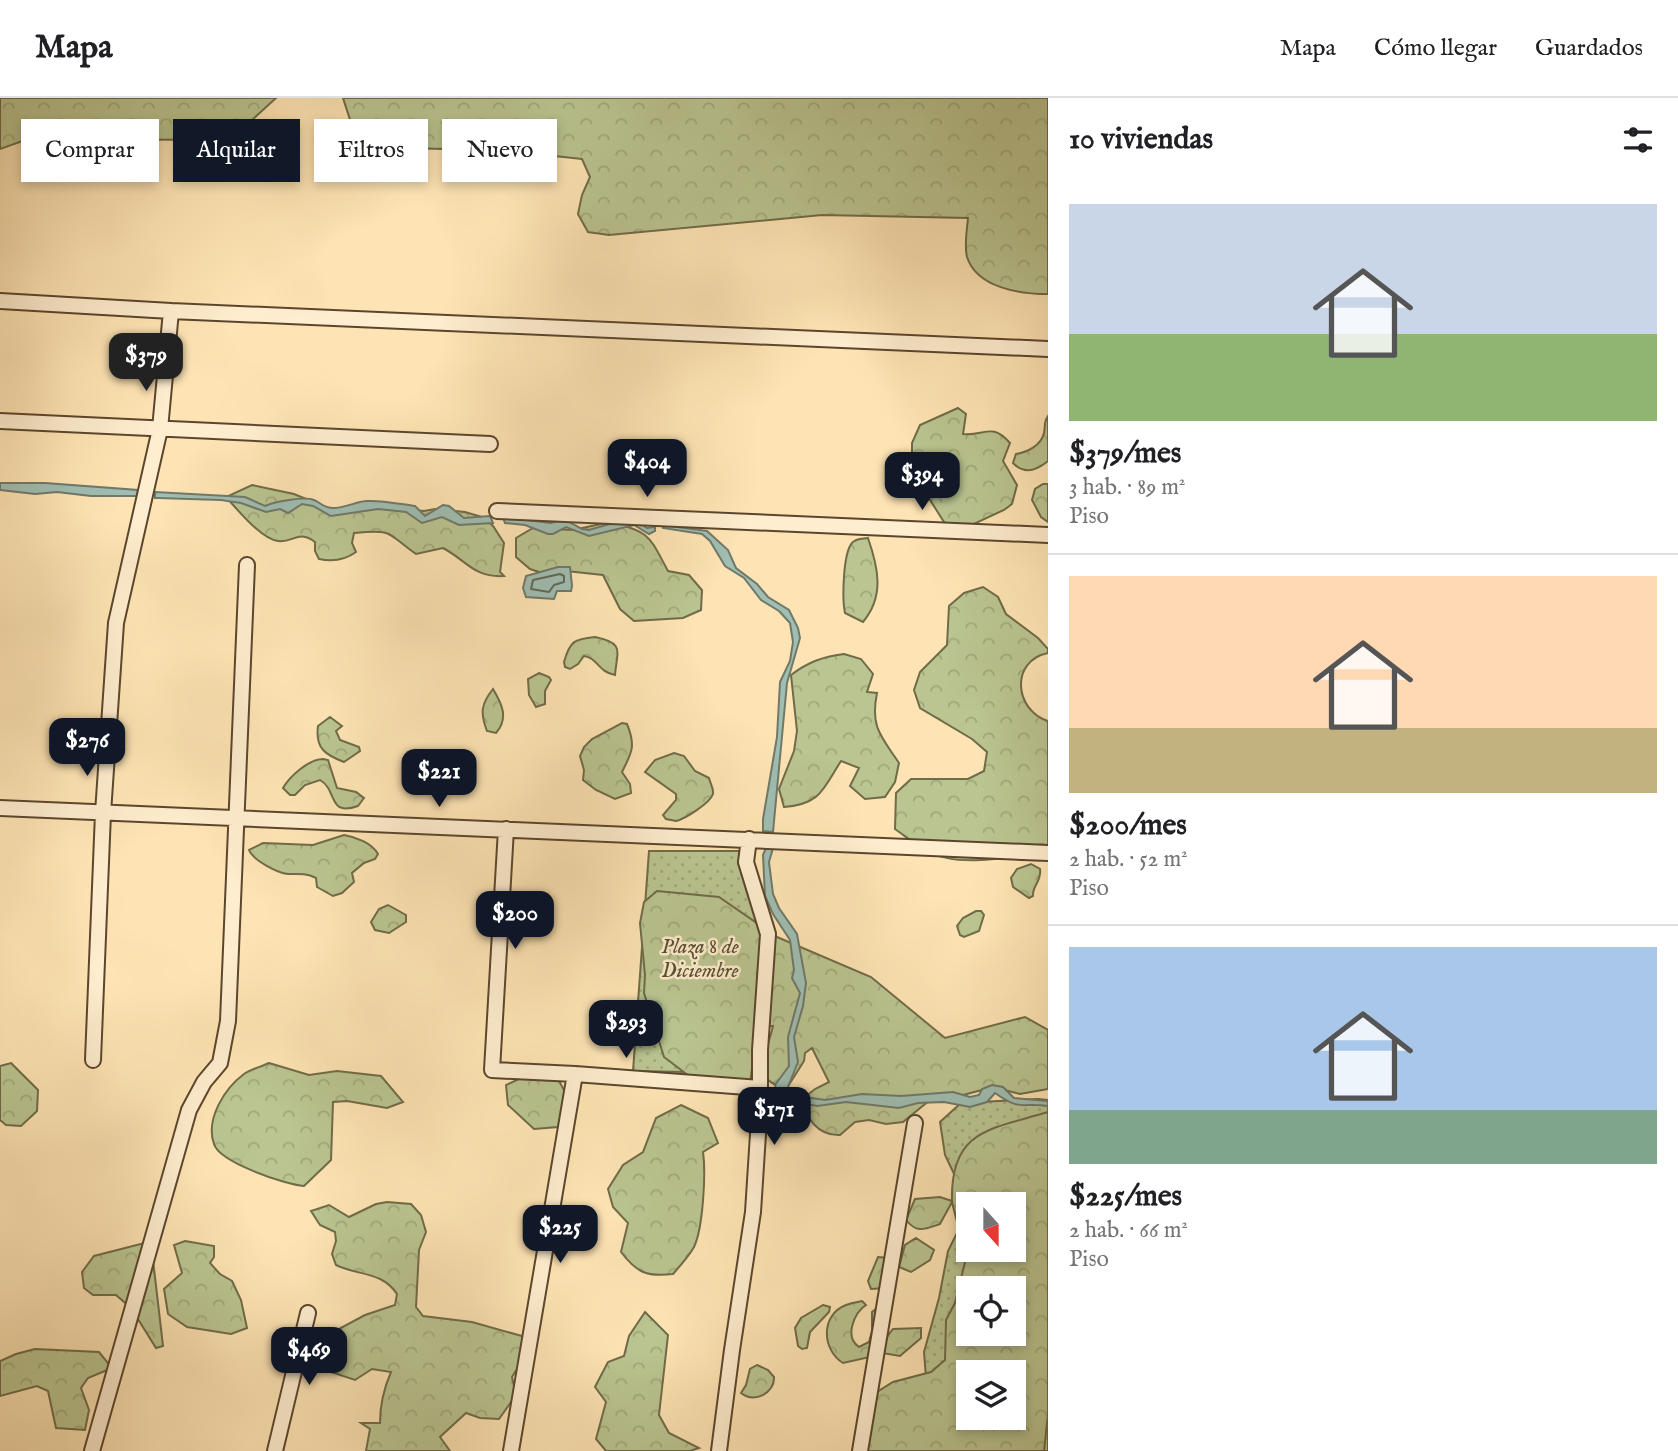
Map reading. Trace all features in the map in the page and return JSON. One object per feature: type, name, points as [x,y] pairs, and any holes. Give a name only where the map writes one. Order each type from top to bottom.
[{"type":"street","points":[[0,301],[171,311],[1048,349]]},
{"type":"street","points":[[93,1060],[103,813],[116,623],[160,429],[171,311]]},
{"type":"street","points":[[0,421],[490,444]]},
{"type":"street","points":[[497,511],[1048,535]]},
{"type":"street","points":[[92,1451],[189,1110],[204,1082],[220,1063],[228,1020],[247,565]]},
{"type":"street","points":[[0,808],[1048,853]]},
{"type":"street","points":[[506,829],[492,1070],[760,1088]]},
{"type":"street","points":[[719,1451],[753,1212],[768,934],[746,862],[749,839]]},
{"type":"street","points":[[511,1451],[575,1074]]},
{"type":"street","points":[[860,1451],[915,1124]]},
{"type":"street","points":[[275,1451],[308,1313]]},
{"type":"green space","points":[[0,98],[276,98],[253,119],[173,119],[173,140],[159,140],[159,119],[21,119],[21,142],[0,149]]},
{"type":"green space","points":[[343,98],[1048,98],[1048,294],[1025,293],[1001,287],[980,276],[967,257],[968,218],[822,215],[609,235],[588,232],[578,214],[590,177],[582,159],[557,156],[557,119],[442,119],[442,148],[428,148],[428,119],[350,119]]},
{"type":"green space","points":[[958,408],[966,414],[963,434],[993,431],[1010,443],[1003,461],[1017,485],[1012,504],[961,530],[944,522],[918,481],[912,462],[912,443],[920,425]]},
{"type":"green space","points":[[1048,416],[1048,461],[1035,469],[1017,467],[1013,463],[1016,454],[1037,445],[1044,433]]},
{"type":"green space","points":[[1048,484],[1048,522],[1041,517],[1032,500],[1035,489]]},
{"type":"green space","points":[[252,485],[294,494],[333,510],[373,507],[424,511],[435,509],[465,512],[485,518],[504,543],[500,572],[504,576],[478,571],[443,548],[416,554],[384,532],[354,533],[352,543],[356,552],[343,559],[319,559],[315,542],[309,538],[300,536],[283,541],[271,539],[250,523],[226,497]]},
{"type":"green space","points":[[610,522],[634,529],[647,537],[668,571],[689,575],[702,590],[701,610],[683,618],[634,621],[620,609],[603,575],[566,571],[548,575],[530,569],[516,557],[516,538],[533,528],[573,530]]},
{"type":"green space","points":[[868,538],[878,581],[874,602],[863,622],[845,613],[844,576],[852,543],[857,539]]},
{"type":"green space","points":[[983,587],[998,597],[1006,614],[1048,649],[1048,653],[1027,665],[1021,686],[1028,707],[1048,721],[1048,853],[986,860],[954,859],[927,851],[895,829],[896,793],[911,779],[968,779],[984,771],[987,752],[972,739],[920,708],[914,690],[920,672],[947,645],[949,606],[964,593]]},
{"type":"green space","points":[[595,637],[615,645],[615,675],[584,656],[570,669],[565,667],[566,655],[574,642]]},
{"type":"green space","points":[[844,654],[861,659],[873,674],[867,692],[877,693],[876,723],[882,738],[899,763],[895,782],[885,797],[865,799],[850,786],[859,768],[841,761],[814,799],[784,807],[779,789],[794,751],[797,731],[791,675],[816,661]]},
{"type":"green space","points":[[539,673],[551,680],[545,691],[545,704],[536,707],[529,695],[528,679]]},
{"type":"green space","points":[[493,689],[503,716],[496,733],[487,731],[483,719],[484,704]]},
{"type":"green space","points":[[330,717],[342,726],[336,731],[340,740],[359,747],[360,751],[344,762],[327,754],[318,740],[318,726]]},
{"type":"green space","points":[[622,723],[627,724],[632,744],[622,772],[630,784],[631,793],[615,799],[583,780],[584,770],[580,756],[592,739]]},
{"type":"green space","points":[[674,753],[684,756],[695,771],[709,778],[713,792],[711,798],[702,806],[676,821],[666,819],[663,815],[676,800],[676,794],[645,772],[655,760]]},
{"type":"green space","points":[[323,759],[328,760],[337,788],[356,792],[364,798],[358,806],[342,808],[337,805],[326,784],[320,780],[305,785],[295,795],[290,795],[283,788],[300,769]]},
{"type":"green space","points":[[344,835],[363,841],[378,854],[375,859],[364,863],[352,873],[354,882],[342,893],[333,896],[317,887],[316,878],[278,871],[260,862],[249,850],[263,843],[313,845]]},
{"type":"green space","name":"Plaza 8 de Diciembre","points":[[649,851],[741,851],[741,873],[757,914],[760,954],[741,1073],[633,1071]]},
{"type":"green space","points":[[1031,864],[1040,869],[1040,873],[1033,896],[1029,898],[1013,887],[1011,878],[1017,869]]},
{"type":"green space","points":[[657,891],[719,897],[777,937],[871,977],[945,1038],[1025,1017],[1048,1030],[1048,1089],[1020,1094],[993,1087],[952,1098],[930,1100],[903,1122],[855,1122],[840,1135],[832,1135],[814,1124],[805,1105],[805,1097],[829,1082],[812,1048],[805,1053],[804,1061],[787,1088],[767,1079],[763,1064],[773,1026],[763,1027],[754,1053],[749,1092],[697,1082],[664,1057],[644,993],[640,923],[644,902]]},
{"type":"green space","points":[[388,905],[406,915],[406,922],[389,933],[375,930],[371,922],[379,909]]},
{"type":"green space","points":[[981,911],[984,915],[979,931],[964,937],[960,935],[957,926],[963,918]]},
{"type":"green space","points":[[11,1063],[38,1090],[37,1111],[21,1126],[6,1125],[0,1120],[0,1066]]},
{"type":"green space","points":[[269,1063],[309,1075],[337,1071],[381,1076],[403,1102],[387,1108],[347,1101],[333,1102],[331,1160],[304,1186],[283,1182],[228,1158],[214,1144],[212,1134],[215,1115],[230,1087],[247,1072]]},
{"type":"green space","points":[[549,1076],[559,1081],[569,1099],[558,1127],[534,1129],[508,1105],[506,1085],[523,1077]]},
{"type":"green space","points":[[1048,1100],[1048,1451],[921,1451],[927,1390],[924,1352],[939,1298],[948,1251],[956,1235],[956,1262],[1026,1262],[1026,1192],[963,1192],[945,1155],[940,1122],[961,1103]]},
{"type":"green space","points":[[681,1105],[708,1118],[718,1143],[703,1152],[703,1201],[694,1247],[673,1274],[649,1274],[632,1265],[621,1252],[628,1223],[613,1207],[608,1189],[623,1165],[643,1152],[656,1118]]},
{"type":"green space","points":[[1048,1112],[1048,1414],[1044,1451],[868,1451],[867,1409],[877,1392],[893,1382],[931,1372],[945,1360],[946,1320],[956,1299],[956,1346],[1026,1346],[1026,1276],[962,1276],[965,1262],[1026,1262],[1026,1192],[956,1192],[956,1218],[952,1202],[940,1224],[918,1229],[906,1220],[915,1199],[940,1197],[952,1201],[953,1177],[958,1159],[967,1146],[978,1136],[1009,1123]]},
{"type":"green space","points":[[376,1204],[411,1204],[421,1215],[426,1232],[419,1250],[416,1307],[423,1316],[472,1322],[529,1338],[526,1355],[512,1377],[516,1395],[499,1419],[480,1418],[466,1413],[440,1437],[450,1451],[366,1451],[370,1429],[361,1423],[380,1423],[383,1397],[391,1372],[372,1369],[355,1380],[325,1370],[314,1372],[296,1366],[286,1349],[300,1333],[316,1338],[326,1336],[365,1315],[395,1305],[397,1294],[384,1281],[336,1265],[332,1254],[336,1241],[335,1232],[320,1225],[311,1211],[329,1205],[349,1217]]},
{"type":"green space","points":[[916,1238],[934,1250],[930,1260],[911,1272],[899,1267],[905,1245]]},
{"type":"green space","points":[[156,1240],[153,1260],[163,1346],[156,1348],[131,1308],[116,1295],[93,1295],[84,1288],[82,1272],[94,1256]]},
{"type":"green space","points":[[185,1241],[214,1246],[214,1257],[210,1263],[220,1274],[232,1281],[241,1300],[247,1328],[231,1334],[187,1327],[168,1314],[164,1289],[182,1273],[174,1245]]},
{"type":"green space","points":[[878,1257],[888,1258],[886,1288],[871,1289],[868,1281]]},
{"type":"green space","points":[[862,1301],[866,1305],[855,1319],[851,1331],[859,1347],[869,1342],[872,1312],[877,1308],[882,1320],[870,1357],[843,1363],[831,1350],[828,1324],[838,1310],[848,1304]]},
{"type":"green space","points":[[823,1305],[830,1307],[829,1312],[810,1332],[807,1348],[802,1349],[798,1346],[795,1328],[801,1318]]},
{"type":"green space","points":[[645,1312],[668,1335],[659,1415],[669,1433],[699,1448],[690,1451],[606,1451],[596,1439],[606,1402],[595,1387],[608,1362],[624,1356],[629,1336]]},
{"type":"green space","points":[[921,1328],[921,1338],[900,1356],[882,1353],[883,1342],[893,1329]]},
{"type":"green space","points":[[35,1349],[99,1352],[112,1368],[88,1378],[81,1388],[89,1410],[85,1430],[56,1428],[48,1391],[37,1386],[0,1396],[0,1361]]},
{"type":"green space","points":[[757,1365],[768,1370],[774,1377],[773,1383],[763,1395],[746,1396],[741,1393],[750,1369]]},
{"type":"water","points":[[0,483],[45,483],[138,490],[137,496],[91,496],[57,492],[35,494],[0,490]]},
{"type":"water","points":[[155,492],[245,497],[265,506],[304,499],[333,508],[366,501],[384,502],[415,506],[425,516],[443,505],[449,506],[464,518],[490,516],[493,523],[459,525],[442,517],[422,523],[406,512],[378,509],[331,516],[313,506],[302,504],[288,513],[280,509],[266,512],[241,503],[221,500],[155,498]]},
{"type":"water","points":[[503,517],[551,523],[564,519],[589,530],[613,523],[638,522],[647,528],[655,527],[655,531],[649,534],[634,525],[589,536],[566,527],[548,534],[525,525],[505,523]]},
{"type":"water","points":[[663,525],[707,531],[728,550],[736,568],[757,584],[768,597],[789,610],[798,628],[800,638],[787,683],[773,832],[763,831],[763,819],[777,737],[780,682],[790,661],[793,642],[790,623],[779,611],[761,600],[744,578],[725,566],[710,541],[702,534],[663,528]]},
{"type":"water","points":[[558,567],[570,567],[571,591],[557,591],[554,599],[526,597],[523,588],[526,576]]},
{"type":"water","points":[[766,848],[773,848],[769,862],[773,894],[797,934],[806,983],[794,1037],[798,1062],[788,1087],[791,1095],[825,1100],[862,1094],[901,1096],[953,1092],[970,1097],[979,1095],[982,1089],[992,1085],[1003,1087],[1014,1098],[1048,1101],[1048,1106],[1016,1104],[995,1093],[987,1102],[970,1107],[944,1102],[918,1103],[899,1108],[846,1102],[817,1106],[779,1099],[775,1085],[789,1066],[788,1037],[800,993],[792,978],[794,970],[790,940],[765,896],[763,855]]}]
